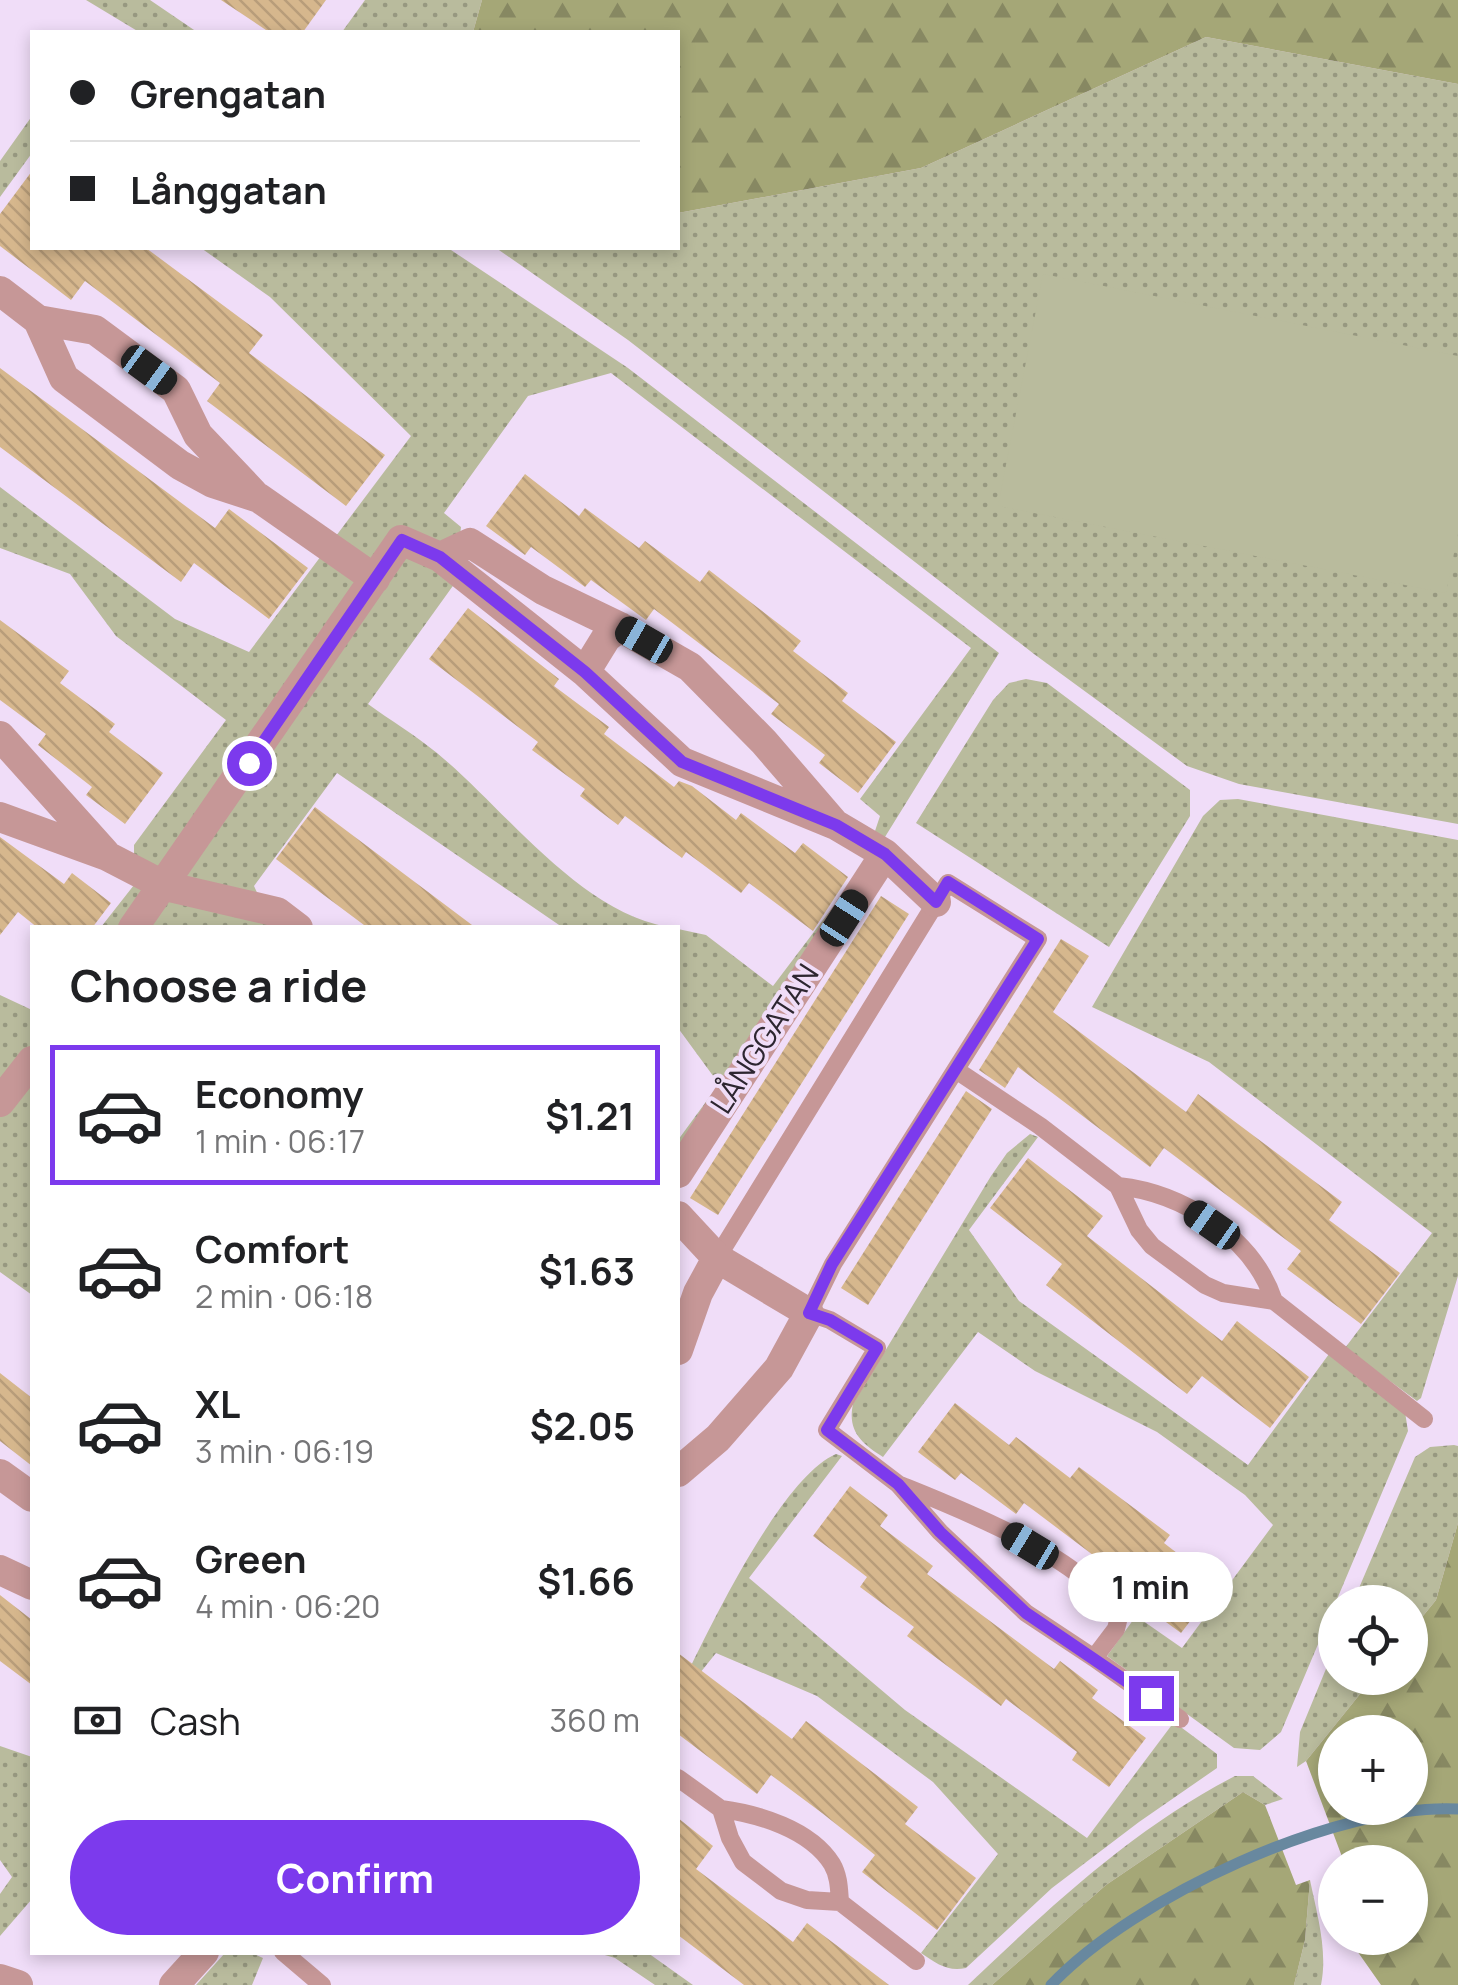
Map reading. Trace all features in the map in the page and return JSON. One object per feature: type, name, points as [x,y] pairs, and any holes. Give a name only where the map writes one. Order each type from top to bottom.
[{"type":"street","points":[[0,292],[38,320],[94,330],[176,390],[198,436],[259,498],[375,579]]},
{"type":"street","points":[[38,320],[64,378],[165,454],[214,483],[259,498]]},
{"type":"street","points":[[165,454],[198,436]]},
{"type":"street","points":[[136,925],[402,540],[440,557],[585,672],[682,762],[836,825],[885,854],[936,902]]},
{"type":"street","points":[[440,557],[470,543],[543,590],[690,667],[764,742],[836,825]]},
{"type":"street","points":[[585,672],[606,638],[620,627]]},
{"type":"street","points":[[0,736],[107,856]]},
{"type":"street","points":[[13,822],[40,820],[50,792]]},
{"type":"street","points":[[13,822],[107,856],[165,886],[278,912],[294,925]]},
{"type":"street","name":"LÅNGGATAN","points":[[680,1169],[885,854]]},
{"type":"street","points":[[0,1102],[30,1064]]},
{"type":"street","points":[[680,1218],[717,1258],[809,1313],[779,1368],[718,1438],[680,1470]]},
{"type":"street","points":[[680,1344],[698,1294],[717,1258]]},
{"type":"street","points":[[0,1474],[30,1496]]},
{"type":"street","points":[[0,1570],[30,1584]]},
{"type":"street","points":[[174,1985],[201,1955]]},
{"type":"street","points":[[0,1979],[18,1985]]},
{"type":"lane","points":[[717,1258],[948,882],[1038,939],[832,1264],[809,1313],[830,1320],[877,1348],[827,1430],[898,1484],[997,1588],[1058,1636],[1180,1719]]},
{"type":"lane","points":[[956,1070],[1040,1126],[1118,1186],[1139,1230],[1178,1266],[1223,1293],[1274,1302],[1424,1419]]},
{"type":"lane","points":[[1118,1186],[1162,1194],[1244,1247],[1268,1284],[1274,1302]]},
{"type":"lane","points":[[898,1484],[1005,1531],[1102,1593],[1118,1621],[1094,1658]]},
{"type":"lane","points":[[680,1779],[721,1810],[753,1813],[802,1837],[830,1860],[838,1877],[840,1902]]},
{"type":"lane","points":[[721,1810],[730,1838],[744,1862],[781,1892],[807,1900],[840,1902],[916,1961]]},
{"type":"lane","points":[[286,1955],[322,1985]]},
{"type":"green space","points":[[86,0],[150,0],[194,30],[136,30]]},
{"type":"green space","points":[[365,0],[482,0],[474,30],[343,30]]},
{"type":"green space","points":[[482,0],[1458,0],[1458,84],[1206,37],[921,168],[680,213],[680,30],[474,30]]},
{"type":"green space","points":[[1206,37],[1458,84],[1458,824],[1239,784],[1187,766],[1034,654],[628,340],[499,250],[680,250],[680,213],[921,168]]},
{"type":"green space","points":[[30,119],[30,156],[0,197],[0,161]]},
{"type":"green space","points":[[204,250],[451,250],[628,368],[999,653],[849,895],[680,1154],[680,1137],[719,1084],[680,1031],[680,929],[706,935],[773,986],[863,867],[880,816],[860,799],[971,648],[611,373],[528,396],[444,513],[461,527],[455,583],[368,704],[437,753],[573,879],[603,901],[660,925],[559,925],[337,773],[254,886],[272,925],[103,925],[134,885],[134,845],[226,720],[116,636],[70,574],[0,548],[0,487],[175,619],[249,652],[411,436],[270,297]]},
{"type":"green space","points":[[1043,274],[1458,356],[1458,533],[1446,593],[998,506]]},
{"type":"green space","points":[[1026,679],[1047,683],[1190,790],[1190,816],[1109,947],[916,823],[993,700],[1009,683]]},
{"type":"green space","points":[[1238,799],[1458,840],[1458,1276],[1417,1401],[1345,1348],[1432,1233],[1209,1062],[1092,1007],[1203,816],[1220,800]]},
{"type":"green space","points":[[0,995],[30,1009],[30,1294],[0,1272]]},
{"type":"green space","points":[[1030,1134],[1038,1137],[969,1230],[1019,1301],[1248,1465],[1329,1354],[1405,1412],[1408,1431],[1343,1585],[1318,1585],[1318,1644],[1281,1732],[1260,1750],[1234,1748],[1107,1656],[1136,1616],[1182,1648],[1273,1525],[1245,1495],[1157,1432],[1035,1371],[978,1332],[883,1457],[863,1442],[854,1429],[853,1404],[1007,1153]]},
{"type":"green space","points":[[1458,1446],[1458,1523],[1436,1600],[1428,1610],[1428,1585],[1360,1585],[1415,1457],[1430,1447]]},
{"type":"green space","points":[[836,1454],[842,1456],[749,1578],[905,1710],[1087,1838],[1174,1722],[1217,1754],[1217,1768],[1052,1888],[966,1968],[948,1968],[921,1953],[998,1854],[933,1782],[817,1696],[716,1653],[692,1683],[685,1678],[730,1589],[772,1520],[815,1468]]},
{"type":"green space","points":[[1458,1523],[1458,1985],[1381,1985],[1360,1955],[1428,1955],[1428,1845],[1338,1845],[1330,1825],[1428,1825],[1428,1715],[1343,1715],[1359,1695],[1428,1695],[1428,1610],[1436,1600]]},
{"type":"green space","points":[[1318,1688],[1318,1695],[1359,1695],[1343,1715],[1318,1715],[1318,1746],[1297,1767],[1300,1732]]},
{"type":"green space","points":[[0,1746],[30,1756],[30,1901],[0,1936],[0,1894],[12,1877],[0,1860]]},
{"type":"green space","points":[[1318,1746],[1318,1793],[1306,1761]]},
{"type":"green space","points":[[1235,1776],[1253,1776],[1283,1799],[1265,1805],[1243,1792],[1106,1885],[992,1985],[968,1985],[1062,1898],[1128,1844]]},
{"type":"green space","points":[[1243,1792],[1265,1805],[1296,1885],[1310,1880],[1305,1940],[1294,1985],[992,1985],[1106,1885]]},
{"type":"green space","points":[[1310,1880],[1318,1919],[1318,1955],[1322,1955],[1321,1985],[1294,1985],[1305,1940]]},
{"type":"green space","points":[[223,1955],[263,1958],[252,1985],[196,1985]]},
{"type":"green space","points":[[605,1955],[651,1955],[693,1985],[655,1985]]},
{"type":"building","points":[[221,0],[326,0],[304,30],[266,30]]},
{"type":"building","points":[[30,174],[30,250],[149,250],[263,335],[249,353],[385,455],[346,506],[207,401],[220,383],[85,281],[71,300],[0,246],[0,214]]},
{"type":"building","points":[[0,368],[215,528],[229,509],[308,568],[269,619],[194,563],[181,582],[0,447]]},
{"type":"building","points":[[525,474],[579,516],[585,508],[639,548],[645,541],[700,582],[709,570],[801,641],[793,651],[848,693],[842,701],[896,742],[858,793],[819,763],[825,755],[771,714],[779,704],[654,609],[646,620],[591,580],[585,587],[531,547],[525,555],[486,526]]},
{"type":"building","points":[[468,608],[559,679],[554,686],[609,727],[604,734],[674,787],[679,781],[692,786],[736,820],[741,813],[795,853],[803,843],[848,877],[813,931],[749,883],[741,893],[686,852],[682,858],[625,816],[618,825],[580,796],[585,789],[532,750],[538,742],[429,659]]},
{"type":"building","points":[[0,620],[69,671],[60,683],[115,724],[109,732],[163,773],[125,824],[86,795],[92,787],[38,745],[46,734],[0,700]]},
{"type":"building","points":[[315,807],[472,925],[364,925],[276,859]]},
{"type":"building","points":[[0,837],[64,884],[72,873],[111,903],[94,925],[34,925],[18,912],[0,935]]},
{"type":"building","points":[[881,896],[909,914],[718,1215],[690,1198]]},
{"type":"building","points":[[1061,939],[1089,956],[1053,1012],[1186,1112],[1198,1094],[1342,1202],[1329,1220],[1400,1273],[1361,1324],[1287,1269],[1301,1251],[1164,1148],[1150,1167],[1018,1067],[1005,1088],[979,1070]]},
{"type":"building","points":[[966,1091],[992,1109],[868,1305],[841,1288]]},
{"type":"building","points":[[1028,1158],[1103,1216],[1087,1236],[1222,1341],[1237,1321],[1309,1377],[1270,1428],[1202,1376],[1187,1394],[1046,1285],[1062,1264],[990,1208]]},
{"type":"building","points":[[0,1373],[30,1396],[30,1464],[0,1441]]},
{"type":"building","points":[[955,1403],[1009,1445],[1016,1437],[1070,1478],[1079,1467],[1170,1535],[1164,1543],[1218,1585],[1181,1633],[1144,1606],[1150,1598],[1024,1503],[1016,1514],[961,1473],[955,1480],[918,1452]]},
{"type":"building","points":[[850,1486],[888,1515],[880,1526],[933,1566],[927,1574],[1054,1669],[1060,1661],[1098,1690],[1092,1698],[1146,1738],[1109,1787],[1072,1760],[1077,1752],[1006,1699],[1001,1706],[907,1636],[914,1627],[860,1587],[867,1577],[813,1536]]},
{"type":"building","points":[[0,1595],[30,1618],[30,1684],[0,1661]]},
{"type":"building","points":[[680,1655],[792,1739],[806,1721],[918,1807],[905,1824],[976,1878],[937,1930],[862,1872],[875,1855],[822,1813],[771,1775],[757,1794],[680,1736]]},
{"type":"building","points":[[680,1820],[713,1846],[696,1869],[793,1942],[807,1923],[889,1985],[744,1985],[680,1937]]},
{"type":"waterway","points":[[1051,1985],[1087,1952],[1133,1920],[1240,1862],[1355,1822],[1409,1811],[1458,1809]]},
{"type":"route","points":[[249,763],[402,540],[440,557],[585,672],[682,762],[836,825],[885,854],[936,902],[948,882],[1038,939],[832,1264],[809,1313],[830,1320],[877,1348],[827,1430],[898,1484],[940,1532],[1026,1613],[1151,1698]]}]
